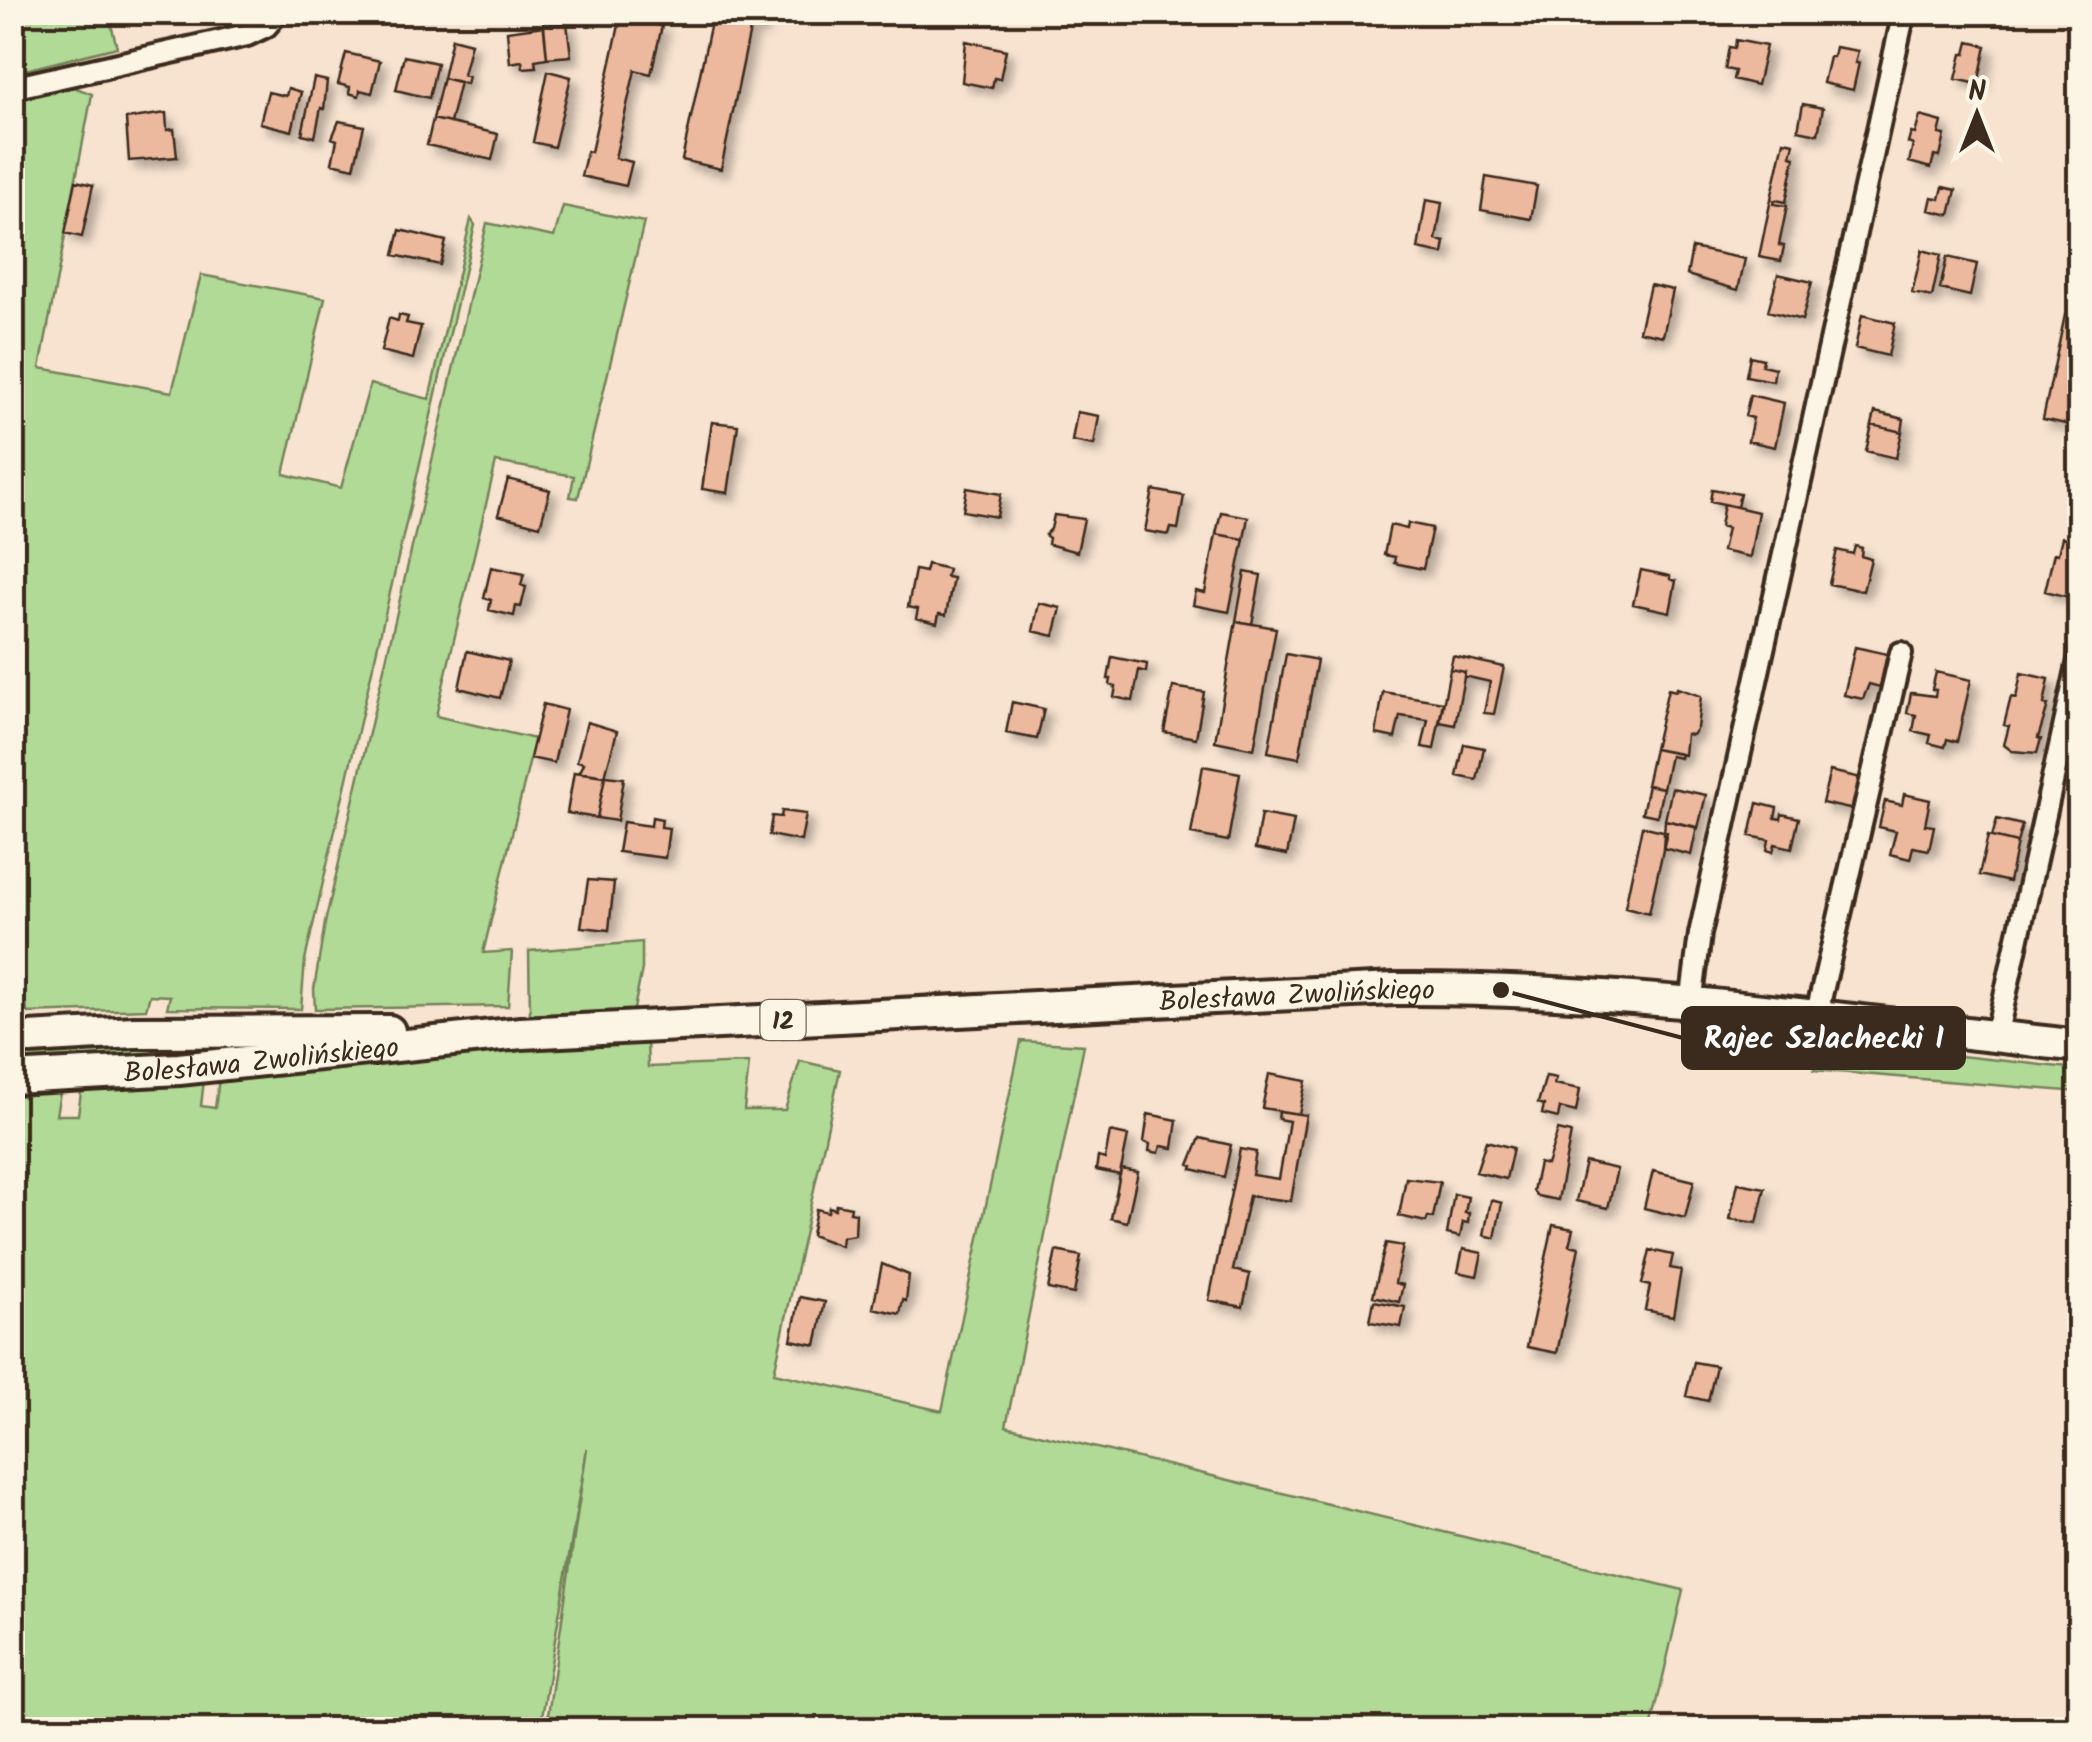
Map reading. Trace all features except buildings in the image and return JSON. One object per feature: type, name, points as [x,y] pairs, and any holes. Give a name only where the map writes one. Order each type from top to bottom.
[{"type":"main road","name":"Bolesława Zwolińskiego","points":[[12,1078],[179,1069],[512,1034],[1394,989],[1524,990],[2080,1046]]},
{"type":"main road","name":"Bolesława Zwolińskiego","points":[[12,1040],[191,1031],[512,1034]]},
{"type":"street","points":[[12,88],[232,39],[266,26],[278,12]]},
{"type":"street","points":[[1690,1004],[1700,934],[1904,12]]},
{"type":"street","points":[[1816,1018],[1900,653]]},
{"type":"street","points":[[1996,1037],[2080,656]]},
{"type":"green space","points":[[12,13],[108,13],[117,47],[13,73]]},
{"type":"green space","points":[[71,86],[92,94],[40,368],[172,392],[201,275],[325,298],[284,474],[341,488],[370,384],[429,399],[471,219],[475,225],[305,960],[301,1009],[167,1008],[170,996],[150,995],[146,1009],[27,1013],[26,1005],[13,1006],[13,99]]},
{"type":"green space","points":[[563,206],[644,222],[578,498],[570,497],[574,476],[496,462],[436,716],[535,739],[483,953],[512,951],[508,1006],[315,1009],[314,989],[325,923],[487,223],[554,237]]},
{"type":"green space","points":[[642,942],[642,969],[633,1014],[535,1019],[530,1014],[529,951]]},
{"type":"green space","points":[[647,1040],[648,1067],[749,1063],[744,1110],[785,1110],[800,1061],[840,1070],[774,1373],[942,1411],[1021,1041],[1084,1045],[1006,1426],[1683,1590],[1651,1729],[546,1729],[587,1448],[540,1729],[13,1730],[13,1092],[57,1090],[60,1093],[56,1115],[78,1115],[85,1088],[204,1080],[201,1106],[215,1108],[219,1079],[378,1057]]},
{"type":"green space","points":[[295,1041],[206,1054],[13,1065],[13,1054]]},
{"type":"green space","points":[[1915,1051],[2079,1069],[2079,1092],[1814,1070],[1814,1059],[1845,1052],[1914,1058]]},
{"type":"place","name":"Rajec Szlachecki I","points":[[1501,990]]}]
